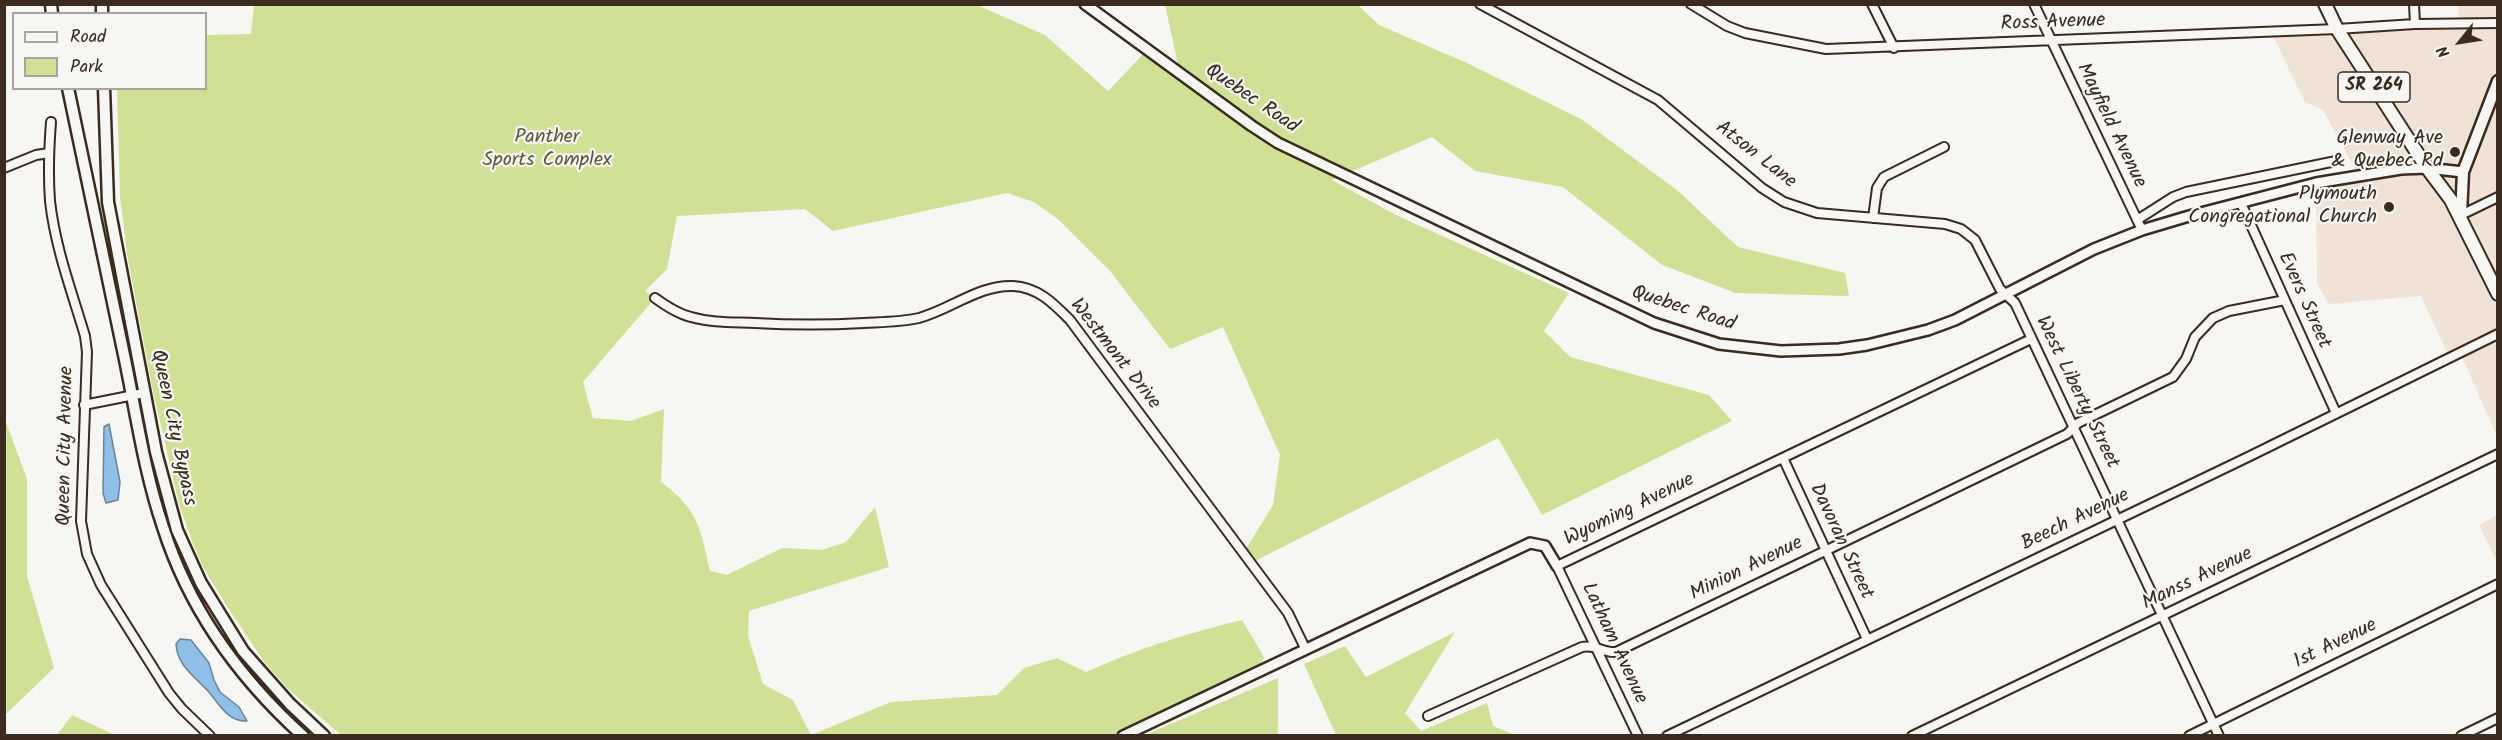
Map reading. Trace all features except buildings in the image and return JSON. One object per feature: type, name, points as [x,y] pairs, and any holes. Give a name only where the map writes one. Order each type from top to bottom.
[{"type":"main road","name":"SR 264","points":[[2325,4],[2337,29],[2427,168],[2461,215],[2498,294]]},
{"type":"main road","points":[[2461,215],[2463,172],[2498,81]]},
{"type":"main road","points":[[68,90],[131,395]]},
{"type":"main road","name":"Queen City Bypass","points":[[104,90],[108,202],[156,452],[177,530],[201,583],[243,651],[290,705],[319,734]]},
{"type":"main road","name":"Queen City Bypass","points":[[131,395],[152,492],[163,528],[196,605],[243,675],[272,707],[303,735]]},
{"type":"street","name":"Quebec Road","points":[[1085,4],[1252,126],[1278,142],[1622,310],[1719,344],[1748,348],[1780,351],[1839,349],[1878,343],[1928,330],[1955,320],[2094,249],[2142,230],[2316,183],[2401,169],[2427,168],[2463,172]]},
{"type":"street","name":"Atson Lane","points":[[1480,4],[1658,100],[1762,188],[1784,202],[1817,213],[1945,224],[1961,229],[1975,240],[2000,289],[2006,295]]},
{"type":"street","name":"Ross Avenue","points":[[1691,4],[1726,26],[1814,48],[1894,48],[2415,24],[2498,23]]},
{"type":"street","points":[[1872,4],[1894,48]]},
{"type":"street","name":"Mayfield Avenue","points":[[2034,4],[2142,230]]},
{"type":"street","points":[[2414,4],[2415,24]]},
{"type":"street","name":"Queen City Avenue","points":[[51,122],[49,187],[55,228],[87,352],[81,521],[87,554],[93,570],[169,693],[182,709],[210,735]]},
{"type":"street","points":[[1873,218],[1877,188],[1884,177],[1944,147]]},
{"type":"street","points":[[4,168],[36,155],[49,153]]},
{"type":"street","points":[[2137,220],[2141,215],[2186,192],[2336,161]]},
{"type":"street","points":[[2461,215],[2498,197]]},
{"type":"street","name":"Evers Street","points":[[2241,203],[2336,413]]},
{"type":"street","name":"Westmont Drive","points":[[655,298],[689,317],[708,321],[827,325],[918,318],[953,305],[975,293],[999,287],[1020,287],[1042,295],[1070,320],[1244,552],[1288,613],[1305,648]]},
{"type":"street","name":"West Liberty Street","points":[[2006,295],[2015,303],[2219,735]]},
{"type":"street","name":"Minion Avenue","points":[[1428,716],[1582,646],[1596,647],[1604,652],[1616,652],[2067,434],[2078,423],[2173,377],[2186,359],[2195,337],[2213,318],[2229,311],[2285,300]]},
{"type":"street","name":"Beech Avenue","points":[[1667,735],[2498,334]]},
{"type":"street","name":"Wyoming Avenue","points":[[1123,735],[1530,543],[1545,546],[1557,566],[2031,339]]},
{"type":"street","points":[[84,405],[144,393]]},
{"type":"street","name":"Manss Avenue","points":[[1912,735],[2498,454]]},
{"type":"street","name":"Davoran Street","points":[[1783,458],[1867,639]]},
{"type":"street","name":"Latham Avenue","points":[[1557,566],[1638,735]]},
{"type":"street","name":"1st Avenue","points":[[2189,735],[2498,584]]},
{"type":"street","points":[[2461,735],[2498,718]]},
{"type":"shaded area","points":[[2458,5],[2497,5],[2497,436],[2460,352],[2449,357],[2421,296],[2329,304],[2317,284],[2316,183],[2359,176],[2323,110],[2305,102],[2271,32],[2459,23]]},
{"type":"shaded area","points":[[2497,515],[2497,562],[2479,525]]},
{"type":"green space","name":"Panther Sports Complex","points":[[254,5],[977,5],[1045,35],[1108,91],[1147,50],[1180,74],[1165,5],[1358,5],[1379,25],[1467,63],[1581,119],[1678,191],[1738,247],[1845,273],[1849,296],[1736,293],[1662,265],[1563,187],[1475,171],[1432,137],[1332,180],[1398,216],[1569,293],[1544,331],[1570,357],[1709,395],[1732,421],[1542,515],[1498,438],[1251,563],[1244,552],[1273,505],[1280,455],[1223,327],[1170,349],[1110,271],[1059,220],[1034,202],[1007,193],[833,231],[805,209],[677,216],[667,269],[645,291],[655,298],[583,382],[593,418],[631,421],[664,409],[661,482],[674,492],[691,511],[700,531],[710,571],[727,575],[782,548],[822,550],[846,542],[875,507],[889,567],[749,611],[748,636],[763,684],[793,700],[811,735],[341,735],[288,689],[265,663],[203,567],[179,504],[153,391],[127,254],[120,196],[117,90],[207,90],[207,35],[251,34]]},
{"type":"green space","points":[[4,417],[27,479],[27,576],[54,668],[5,715]]},
{"type":"green space","points":[[1242,620],[1264,657],[1258,670],[1123,735],[811,735],[891,702],[997,695],[1024,668],[1057,658],[1086,672],[1163,642]]},
{"type":"green space","points":[[1455,632],[1405,713],[1421,731],[1487,703],[1493,726],[1515,735],[1336,735],[1304,664],[1345,646],[1366,677]]},
{"type":"green space","points":[[1278,678],[1278,735],[1145,735]]},
{"type":"green space","points":[[72,715],[115,735],[57,735]]},
{"type":"water","points":[[109,424],[120,482],[118,500],[106,503],[103,493],[104,427]]},
{"type":"water","points":[[180,639],[191,640],[209,663],[220,692],[239,707],[247,721],[229,715],[187,670],[177,651],[176,644]]},
{"type":"place","name":"Glenway Ave & Quebec Rd","points":[[2455,152]]},
{"type":"place","name":"Plymouth Congregational Church","points":[[2389,207]]}]
